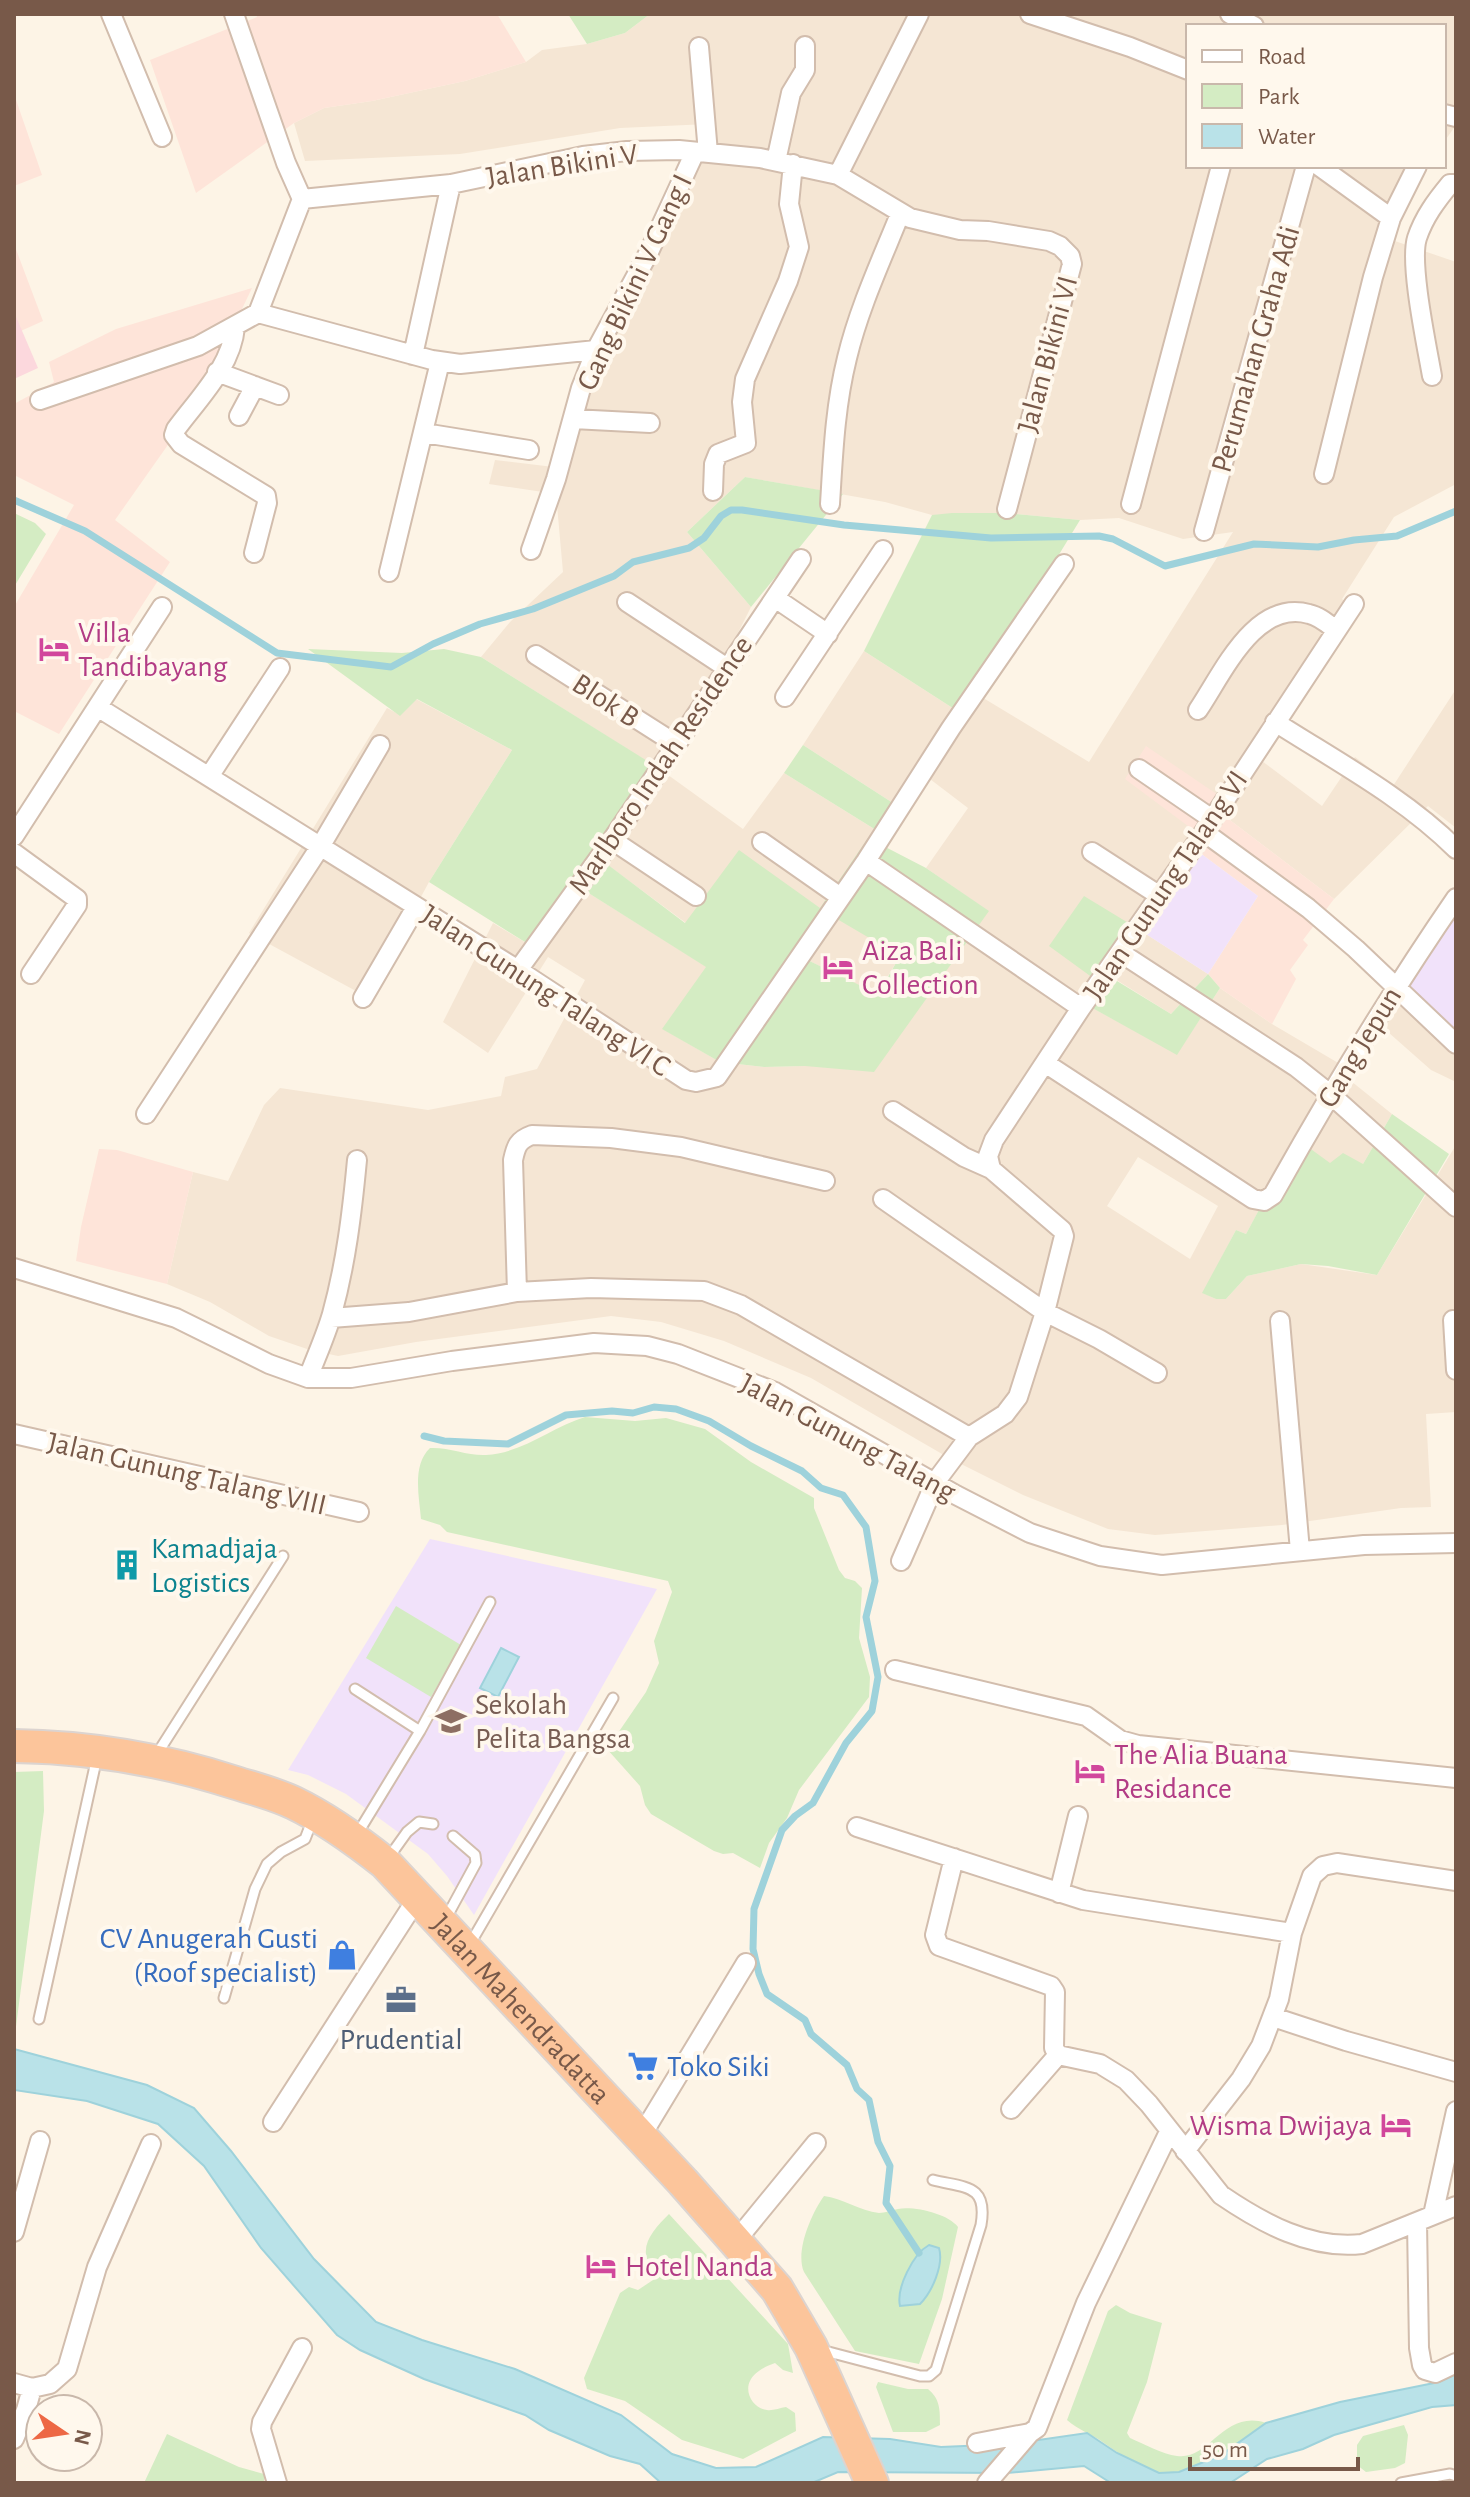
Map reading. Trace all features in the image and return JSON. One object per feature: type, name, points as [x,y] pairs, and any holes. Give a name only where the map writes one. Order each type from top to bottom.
[{"type":"highway","name":"Jalan Mahendradatta","points":[[14,1746],[99,1750],[153,1760],[283,1798],[354,1839],[385,1863],[777,2289],[811,2347],[872,2483]]},
{"type":"street","points":[[111,14],[162,137]]},
{"type":"street","points":[[40,400],[198,346],[258,313],[302,199],[286,163],[234,14]]},
{"type":"street","points":[[838,175],[919,14]]},
{"type":"street","points":[[1030,14],[1186,69]]},
{"type":"street","points":[[1230,14],[1250,24]]},
{"type":"street","points":[[713,491],[714,464],[718,454],[746,443],[742,402],[745,379],[788,281],[799,247],[784,162],[791,93],[805,70],[805,46]]},
{"type":"street","points":[[699,47],[702,152]]},
{"type":"street","name":"Jalan Bikini V","points":[[302,199],[451,184],[583,156],[627,151],[702,152],[784,162],[838,175]]},
{"type":"street","name":"Gang Bikini V Gang I","points":[[531,550],[596,350],[702,152]]},
{"type":"street","points":[[1131,504],[1220,168]]},
{"type":"street","name":"Perumahan Graha Adi","points":[[1204,531],[1305,168]]},
{"type":"street","points":[[1322,168],[1391,218]]},
{"type":"street","points":[[1324,474],[1356,341],[1391,218],[1416,168]]},
{"type":"street","name":"Jalan Bikini VI","points":[[838,175],[900,214],[933,226],[1049,241],[1070,256],[1072,264],[1007,509]]},
{"type":"street","points":[[413,355],[451,184]]},
{"type":"street","points":[[1432,376],[1419,295],[1416,242],[1429,210],[1450,184],[1456,184]]},
{"type":"street","points":[[830,504],[835,424],[846,358],[862,308],[900,214]]},
{"type":"street","points":[[258,313],[440,362],[460,364],[596,350]]},
{"type":"street","points":[[235,327],[234,339],[217,372],[174,435],[181,444],[266,496],[267,503],[254,553]]},
{"type":"street","points":[[389,572],[440,362]]},
{"type":"street","points":[[217,372],[279,395]]},
{"type":"street","points":[[239,416],[255,386]]},
{"type":"street","points":[[573,419],[650,423]]},
{"type":"street","points":[[424,433],[529,450]]},
{"type":"street","points":[[785,697],[883,550]]},
{"type":"street","name":"Marlboro Indah Residence","points":[[518,970],[612,840],[801,559]]},
{"type":"street","name":"Jalan Gunung Talang VI C","points":[[99,708],[518,970],[686,1080],[707,1081],[717,1077],[1064,564]]},
{"type":"street","points":[[775,598],[828,634]]},
{"type":"street","points":[[627,602],[727,668]]},
{"type":"street","name":"Jalan Gunung Talang VI","points":[[991,1169],[988,1156],[994,1140],[1354,604]]},
{"type":"street","points":[[14,836],[162,607]]},
{"type":"street","points":[[1198,710],[1248,634],[1264,620],[1302,612],[1313,614],[1336,630]]},
{"type":"street","name":"Blok B","points":[[536,655],[676,744]]},
{"type":"street","points":[[210,775],[280,668]]},
{"type":"street","points":[[1275,722],[1398,802],[1456,849]]},
{"type":"street","points":[[146,1114],[320,847],[380,745]]},
{"type":"street","points":[[1139,769],[1356,949],[1456,1044]]},
{"type":"street","points":[[612,840],[696,896]]},
{"type":"street","points":[[762,842],[839,896]]},
{"type":"street","points":[[1092,852],[1160,896]]},
{"type":"street","points":[[14,853],[77,899],[77,905],[31,974]]},
{"type":"street","points":[[866,861],[1081,1008]]},
{"type":"street","name":"Gang Jepun","points":[[1045,1063],[1253,1199],[1268,1200],[1395,988],[1456,898]]},
{"type":"street","points":[[363,998],[416,907]]},
{"type":"street","points":[[1121,953],[1296,1067],[1456,1207]]},
{"type":"street","points":[[893,1111],[964,1157],[991,1169],[1062,1230],[1062,1247],[1045,1312],[1018,1397],[1005,1414],[969,1437],[936,1481],[901,1561]]},
{"type":"street","points":[[517,1292],[512,1168],[516,1145],[521,1139],[532,1135],[611,1138],[681,1147],[825,1181]]},
{"type":"street","points":[[308,1378],[331,1318],[349,1241],[357,1160]]},
{"type":"street","points":[[883,1199],[1045,1312],[1157,1373]]},
{"type":"street","name":"Jalan Gunung Talang","points":[[14,1268],[176,1318],[269,1364],[308,1378],[351,1378],[452,1361],[594,1343],[647,1346],[678,1354],[775,1392],[1030,1533],[1100,1556],[1162,1565],[1409,1542],[1456,1543]]},
{"type":"street","points":[[331,1318],[409,1312],[517,1292],[637,1288],[715,1294],[741,1305],[969,1437]]},
{"type":"street","points":[[1453,1320],[1456,1370]]},
{"type":"street","points":[[1280,1321],[1300,1551]]},
{"type":"street","name":"Jalan Gunung Talang VIII","points":[[14,1434],[359,1512]]},
{"type":"street","points":[[895,1670],[1086,1716],[1120,1740],[1138,1745],[1456,1778]]},
{"type":"street","points":[[1059,1893],[1078,1816]]},
{"type":"street","points":[[857,1827],[1059,1893],[1110,1906],[1292,1933]]},
{"type":"street","points":[[954,1858],[935,1935],[936,1942],[947,1949],[1051,1986],[1055,1992],[1053,2027],[1054,2048],[1058,2055],[1112,2069],[1149,2104],[1221,2195],[1276,2228],[1310,2240],[1346,2246],[1362,2244],[1456,2206]]},
{"type":"street","points":[[1185,2151],[1241,2079],[1261,2046],[1273,2017],[1292,1933],[1312,1876],[1323,1866],[1337,1863],[1456,1881]]},
{"type":"street","points":[[273,2122],[418,1897]]},
{"type":"street","points":[[640,2138],[746,1963]]},
{"type":"street","points":[[1273,2017],[1456,2072]]},
{"type":"street","points":[[1011,2109],[1058,2055]]},
{"type":"street","points":[[1456,2111],[1425,2218],[1419,2348],[1425,2370],[1435,2373],[1456,2363]]},
{"type":"street","points":[[987,2483],[1042,2420],[1055,2378],[1086,2303],[1169,2132]]},
{"type":"street","points":[[14,2232],[40,2141]]},
{"type":"street","points":[[735,2242],[816,2143]]},
{"type":"street","points":[[14,2439],[26,2410],[23,2385],[50,2384],[67,2369],[97,2267],[151,2144]]},
{"type":"street","points":[[277,2483],[261,2429],[262,2422],[302,2348]]},
{"type":"street","points":[[977,2443],[1026,2437]]},
{"type":"lane","points":[[153,1760],[283,1556]]},
{"type":"lane","points":[[354,1839],[420,1731],[490,1602]]},
{"type":"lane","points":[[355,1689],[420,1731]]},
{"type":"lane","points":[[467,1949],[613,1698]]},
{"type":"lane","points":[[39,2019],[99,1750]]},
{"type":"lane","points":[[224,1998],[261,1876],[272,1858],[305,1839],[314,1814]]},
{"type":"lane","points":[[385,1863],[407,1832],[419,1822],[433,1824]]},
{"type":"lane","points":[[443,1923],[476,1863],[475,1855],[453,1836]]},
{"type":"lane","points":[[811,2347],[920,2376],[929,2376],[936,2370],[984,2207],[971,2189],[933,2180]]},
{"type":"lane","points":[[1401,2483],[1450,2474],[1456,2476]]},
{"type":"shaded area","points":[[256,14],[497,14],[526,62],[465,81],[324,108],[294,123],[196,193],[150,60],[257,17]]},
{"type":"shaded area","points":[[650,14],[1456,14],[1456,125],[1446,139],[1446,24],[1186,24],[1186,168],[1426,168],[1402,202],[1392,240],[1456,262],[1456,484],[1394,517],[1342,599],[1352,607],[1250,752],[1322,806],[1355,757],[1393,786],[1456,689],[1456,828],[1428,806],[1334,899],[1214,808],[1135,927],[1208,974],[1171,1014],[1099,969],[1078,1000],[1177,1054],[1220,988],[1272,1024],[1340,1064],[1336,1069],[1392,1114],[1363,1164],[1330,1164],[1297,1140],[1246,1234],[1236,1230],[1203,1293],[1216,1299],[1226,1299],[1247,1276],[1301,1264],[1377,1275],[1456,1145],[1456,1412],[1426,1414],[1431,1507],[1401,1508],[1282,1525],[1155,1535],[1108,1529],[1023,1495],[949,1458],[811,1378],[724,1341],[661,1322],[611,1316],[416,1342],[338,1356],[269,1336],[210,1302],[167,1284],[193,1172],[228,1181],[264,1105],[280,1088],[428,1110],[501,1096],[505,1077],[537,1069],[585,980],[548,957],[488,1053],[443,1022],[493,923],[533,947],[571,882],[707,967],[663,1029],[720,1062],[764,1067],[805,1066],[988,911],[926,868],[968,808],[922,773],[896,805],[803,745],[864,651],[962,714],[975,693],[1089,762],[1233,532],[1183,539],[1119,518],[1080,520],[1006,513],[932,515],[885,502],[745,477],[687,532],[751,607],[731,647],[657,767],[743,829],[784,773],[876,830],[868,838],[900,956],[877,994],[793,953],[686,923],[590,852],[656,767],[481,657],[510,622],[563,572],[556,494],[489,484],[495,460],[562,468],[570,433],[649,249],[708,124],[620,128],[460,154],[305,161],[294,123],[324,108],[465,81],[526,62],[542,50],[587,44],[625,33]],"holes":[[[1138,1157],[1218,1206],[1190,1259],[1107,1206]]]},
{"type":"shaded area","points":[[14,94],[42,175],[14,186]]},
{"type":"shaded area","points":[[14,244],[43,321],[14,334]]},
{"type":"shaded area","points":[[252,288],[196,405],[115,520],[170,562],[59,734],[14,711],[14,607],[74,505],[14,475],[14,404],[54,382],[49,362],[116,329]]},
{"type":"shaded area","points":[[14,312],[38,368],[14,379]]},
{"type":"shaded area","points":[[416,699],[512,750],[429,882],[367,997],[249,933],[387,708],[400,715]]},
{"type":"shaded area","points":[[1146,746],[1221,797],[1214,808],[1334,899],[1303,940],[1308,945],[1290,970],[1296,979],[1272,1024],[1220,988],[1208,974],[1258,896],[1188,844],[1196,832],[1125,779]]},
{"type":"shaded area","points":[[1188,844],[1258,896],[1208,974],[1135,927]]},
{"type":"shaded area","points":[[1456,893],[1456,1041],[1389,986]]},
{"type":"shaded area","points":[[1389,986],[1456,1041],[1456,1082],[1431,1070],[1371,1017]]},
{"type":"shaded area","points":[[99,1149],[117,1150],[193,1172],[167,1284],[76,1261]]},
{"type":"shaded area","name":"Sekolah Pelita Bangsa","points":[[430,1539],[657,1589],[474,1915],[428,1854],[346,1794],[308,1775],[288,1770]]},
{"type":"green space","points":[[568,14],[650,14],[625,33],[587,44]]},
{"type":"green space","points":[[745,477],[843,494],[751,607],[687,532]]},
{"type":"green space","points":[[14,513],[35,523],[46,534],[14,587]]},
{"type":"green space","points":[[1006,513],[1080,520],[962,714],[864,651],[932,515]]},
{"type":"green space","points":[[308,649],[402,653],[444,649],[481,657],[657,767],[591,852],[685,923],[739,850],[820,908],[868,838],[926,868],[989,911],[874,1072],[720,1062],[662,1029],[706,967],[571,882],[533,947],[429,882],[512,750],[417,699],[400,716]],"holes":[[[820,909],[900,956],[878,994],[793,953]]]},
{"type":"green space","points":[[803,745],[896,805],[876,830],[784,773]]},
{"type":"green space","points":[[1084,896],[1135,927],[1099,970],[1171,1014],[1208,974],[1220,988],[1177,1055],[1078,1000],[1093,978],[1049,946]]},
{"type":"green space","points":[[1392,1114],[1449,1154],[1377,1275],[1301,1264],[1247,1276],[1226,1299],[1216,1299],[1202,1293],[1236,1230],[1246,1234],[1297,1139],[1330,1163],[1343,1153],[1363,1164]]},
{"type":"green space","points":[[585,1417],[635,1421],[666,1418],[705,1429],[751,1462],[814,1498],[814,1508],[839,1570],[845,1578],[855,1581],[862,1588],[859,1638],[870,1677],[869,1697],[799,1790],[787,1818],[769,1843],[760,1868],[733,1853],[714,1851],[651,1814],[640,1786],[607,1749],[646,1692],[659,1663],[654,1641],[672,1592],[668,1581],[447,1532],[440,1525],[421,1519],[419,1472],[424,1455],[430,1448],[479,1455],[500,1453]]},
{"type":"green space","points":[[396,1606],[461,1645],[431,1697],[366,1658]]},
{"type":"green space","points":[[43,1771],[44,1811],[14,2042],[14,1772]]},
{"type":"green space","points":[[824,2196],[879,2213],[905,2208],[922,2210],[947,2218],[958,2227],[942,2299],[919,2364],[855,2351],[804,2272],[803,2244]]},
{"type":"green space","points":[[669,2214],[788,2344],[793,2373],[772,2364],[754,2375],[748,2390],[754,2404],[762,2409],[786,2407],[795,2413],[796,2431],[743,2459],[682,2440],[625,2401],[587,2389],[584,2378],[620,2293],[629,2287],[638,2290],[653,2280],[654,2270],[646,2255],[646,2247],[652,2233]]},
{"type":"green space","points":[[1116,2305],[1162,2323],[1147,2382],[1127,2433],[1130,2438],[1165,2453],[1188,2455],[1239,2423],[1266,2423],[1202,2464],[1188,2470],[1159,2473],[1131,2461],[1067,2420],[1108,2311]]},
{"type":"green space","points":[[878,2382],[908,2389],[928,2389],[938,2405],[940,2425],[926,2432],[893,2432],[876,2387]]},
{"type":"green space","points":[[1404,2425],[1408,2435],[1405,2463],[1395,2468],[1366,2472],[1357,2465],[1357,2445],[1363,2436]]},
{"type":"green space","points":[[167,2434],[239,2467],[264,2474],[264,2483],[144,2483]]},
{"type":"water","points":[[501,1648],[519,1657],[498,1697],[480,1688]]},
{"type":"water","points":[[14,2049],[147,2085],[194,2108],[314,2259],[376,2322],[515,2369],[621,2415],[672,2454],[716,2468],[756,2467],[823,2437],[890,2439],[941,2447],[1010,2444],[1087,2433],[1117,2453],[1159,2473],[1179,2472],[1221,2455],[1266,2423],[1340,2402],[1439,2382],[1456,2374],[1456,2405],[1432,2407],[1334,2435],[1303,2449],[1267,2459],[1230,2483],[1111,2483],[1084,2466],[1007,2473],[838,2472],[812,2483],[661,2483],[640,2464],[610,2456],[549,2430],[525,2415],[424,2379],[360,2350],[337,2335],[261,2248],[204,2166],[158,2124],[87,2101],[14,2090]]},
{"type":"water","points":[[929,2245],[939,2248],[940,2255],[933,2285],[920,2304],[900,2306],[907,2272]]},
{"type":"waterway","points":[[14,500],[85,531],[277,653],[391,667],[433,644],[480,624],[533,609],[614,576],[633,562],[689,548],[704,538],[721,516],[731,510],[844,525],[991,538],[1099,536],[1113,539],[1165,566],[1254,544],[1318,547],[1397,536],[1456,511]]},
{"type":"waterway","points":[[424,1436],[444,1441],[508,1444],[566,1415],[612,1411],[633,1413],[654,1407],[676,1409],[709,1421],[802,1471],[821,1488],[843,1495],[866,1527],[875,1581],[866,1617],[878,1677],[872,1711],[846,1743],[813,1803],[782,1830],[754,1909],[753,1949],[767,1994],[805,2020],[811,2034],[847,2065],[857,2089],[869,2100],[878,2142],[890,2166],[886,2203],[919,2253]]},
{"type":"place","name":"Villa Tandibayang","points":[[54,649]]},
{"type":"place","name":"Aiza Bali Collection","points":[[838,967]]},
{"type":"place","name":"Kamadjaja Logistics","points":[[127,1565]]},
{"type":"place","name":"Sekolah Pelita Bangsa","points":[[451,1721]]},
{"type":"place","name":"The Alia Buana Residance","points":[[1090,1771]]},
{"type":"place","name":"CV Anugerah Gusti (Roof specialist)","points":[[342,1955]]},
{"type":"place","name":"Prudential","points":[[401,2000]]},
{"type":"place","name":"Toko Siki","points":[[643,2066]]},
{"type":"place","name":"Wisma Dwijaya","points":[[1396,2125]]},
{"type":"place","name":"Hotel Nanda","points":[[601,2266]]}]
